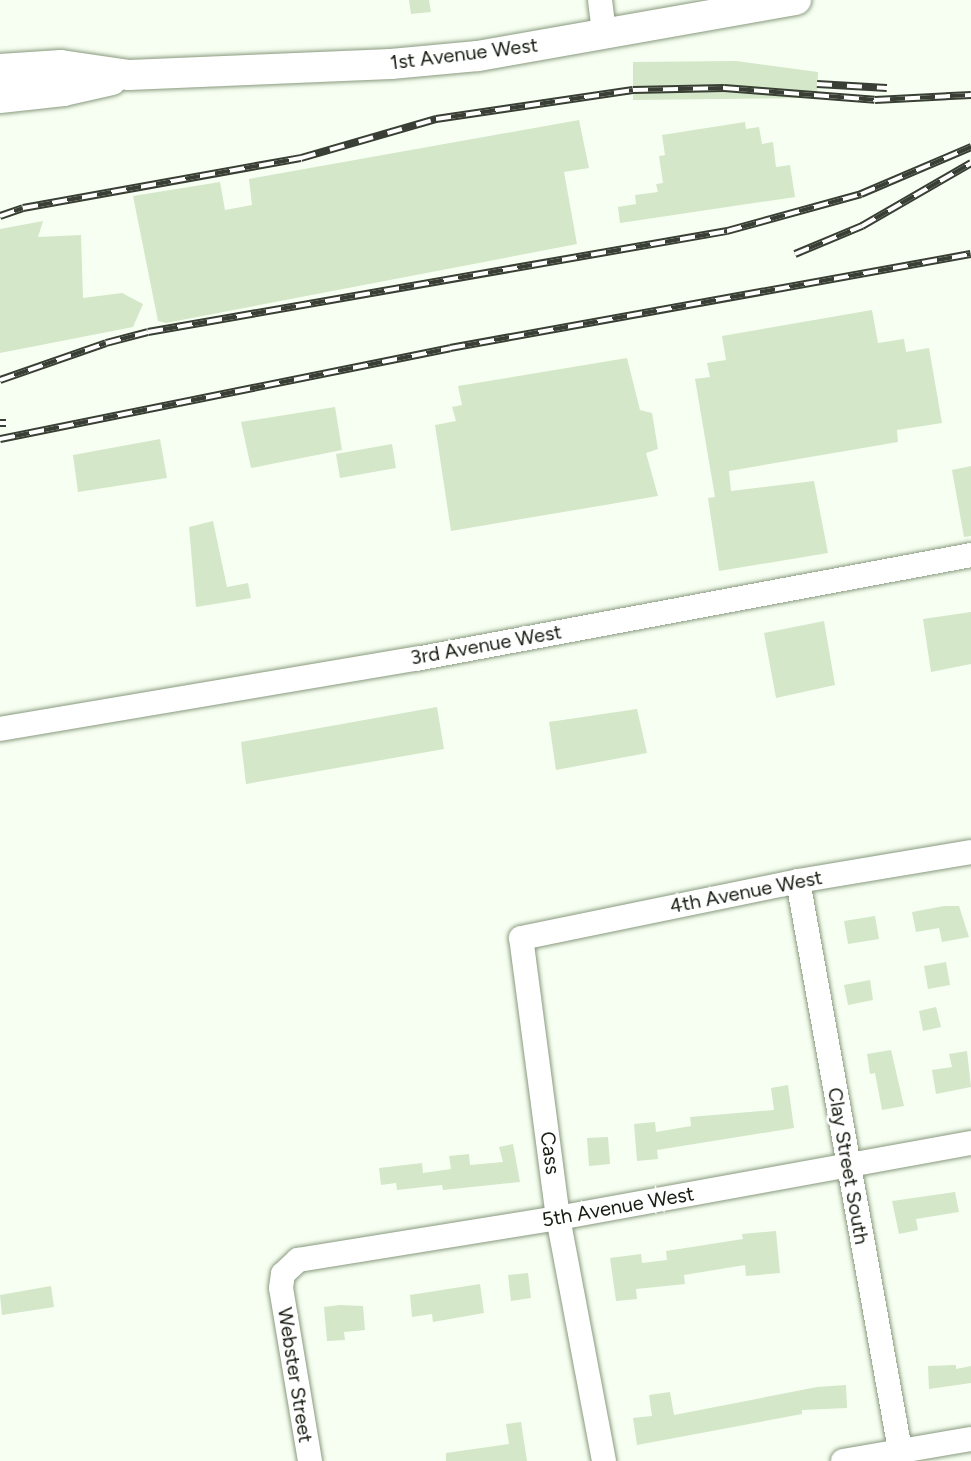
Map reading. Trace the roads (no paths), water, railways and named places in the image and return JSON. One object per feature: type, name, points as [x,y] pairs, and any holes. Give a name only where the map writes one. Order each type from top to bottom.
[{"type":"main road","name":"1st Avenue West","points":[[0,69],[61,65],[129,75],[391,64],[478,56],[796,0]]},
{"type":"main road","name":"1st Avenue West","points":[[0,98],[64,91],[129,75]]},
{"type":"street","points":[[600,0],[604,34]]},
{"type":"street","name":"3rd Avenue West","points":[[0,729],[416,659],[971,555]]},
{"type":"street","name":"4th Avenue West","points":[[521,938],[798,881],[971,852]]},
{"type":"street","name":"Clay Street South","points":[[798,881],[900,1450]]},
{"type":"street","name":"Cass","points":[[521,938],[558,1218],[604,1461]]},
{"type":"street","name":"5th Avenue West","points":[[281,1288],[283,1274],[298,1260],[558,1218],[971,1143]]},
{"type":"street","name":"Webster Street","points":[[281,1288],[310,1461]]},
{"type":"street","points":[[843,1461],[971,1439]]},
{"type":"railway","points":[[817,84],[887,88]]},
{"type":"railway","points":[[0,216],[23,208],[301,158],[436,119],[633,90],[724,88],[875,100],[971,95]]},
{"type":"railway","points":[[0,380],[106,343],[148,332],[727,231],[861,194],[971,147]]},
{"type":"railway","points":[[795,254],[862,226],[971,163]]},
{"type":"railway","points":[[0,439],[450,348],[971,254]]},
{"type":"railway","points":[[0,423],[6,423]]}]
